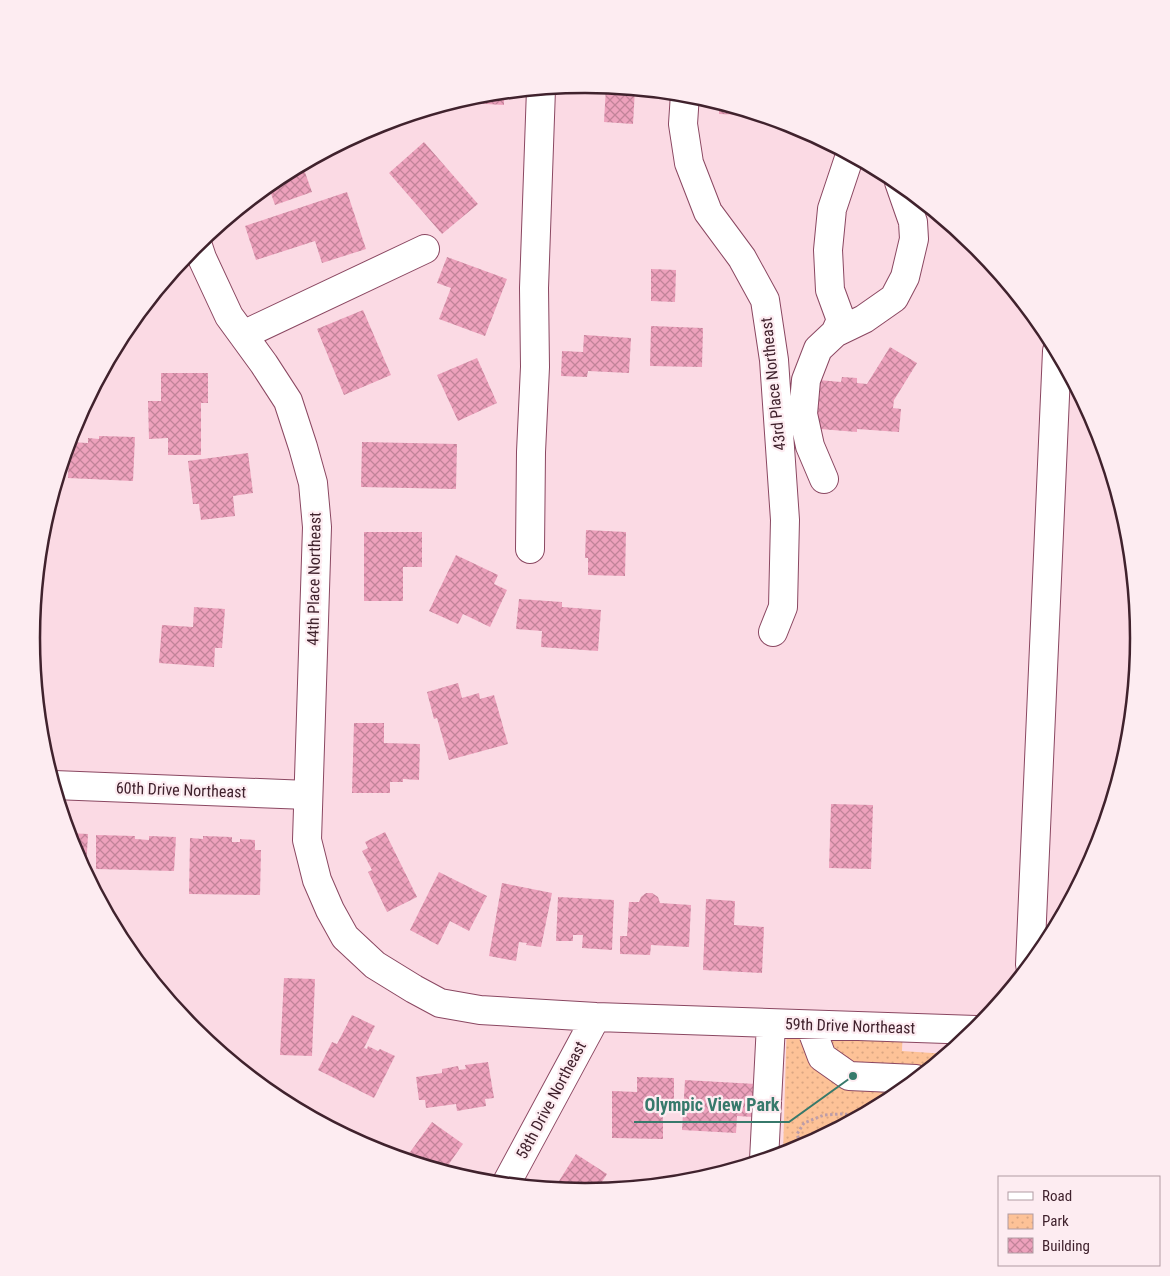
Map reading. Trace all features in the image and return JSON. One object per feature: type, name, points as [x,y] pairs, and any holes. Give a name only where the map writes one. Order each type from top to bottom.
[{"type":"street","points":[[530,549],[531,452],[535,367],[534,288],[542,95]]},
{"type":"street","name":"43rd Place Northeast","points":[[684,102],[683,124],[689,163],[708,212],[742,258],[765,300],[774,360],[785,520],[783,607],[772,632]]},
{"type":"street","points":[[835,333],[841,320],[830,290],[828,250],[832,209],[848,161]]},
{"type":"street","points":[[824,479],[810,446],[803,414],[806,380],[818,349],[835,333],[864,319],[894,298],[904,277],[914,239],[913,222],[904,197]]},
{"type":"street","points":[[243,335],[425,249]]},
{"type":"street","name":"44th Place Northeast","points":[[200,253],[230,316],[288,401],[312,483],[317,528],[307,840],[316,880],[345,936]]},
{"type":"street","points":[[1031,951],[1056,365]]},
{"type":"street","name":"60th Drive Northeast","points":[[61,785],[308,795]]},
{"type":"street","name":"58th Drive Northeast","points":[[345,936],[375,966],[440,1003],[480,1010],[771,1024]]},
{"type":"street","name":"58th Drive Northeast","points":[[510,1177],[596,1017]]},
{"type":"street","name":"59th Drive Northeast","points":[[764,1152],[771,1024],[963,1030]]},
{"type":"street","points":[[810,1025],[822,1057],[849,1076],[905,1079]]},
{"type":"path","points":[[799,1140],[796,1134],[804,1123],[824,1115],[849,1114]]},
{"type":"green space","points":[[787,1019],[903,1022],[902,1051],[937,1053],[888,1091],[857,1110],[826,1127],[783,1146]]},
{"type":"building","points":[[606,94],[635,96],[633,124],[604,122]]},
{"type":"building","points":[[504,99],[504,105],[477,104]]},
{"type":"building","points":[[719,110],[735,115],[719,114]]},
{"type":"building","points":[[424,142],[478,204],[442,234],[389,173]]},
{"type":"building","points":[[305,171],[312,192],[275,205],[271,193]]},
{"type":"building","points":[[347,192],[366,249],[322,263],[315,241],[256,260],[245,226]]},
{"type":"building","points":[[447,257],[507,279],[485,336],[439,319],[451,288],[437,283]]},
{"type":"building","points":[[651,269],[676,270],[675,302],[651,301]]},
{"type":"building","points":[[363,310],[391,375],[344,395],[317,329]]},
{"type":"building","points":[[651,326],[703,328],[702,367],[650,366]]},
{"type":"building","points":[[584,335],[631,338],[629,373],[588,371],[587,377],[561,376],[562,351],[583,352]]},
{"type":"building","points":[[890,347],[917,363],[894,400],[893,408],[901,409],[899,432],[857,429],[857,432],[815,427],[819,380],[841,382],[842,377],[857,378],[857,383],[867,384]]},
{"type":"building","points":[[477,358],[497,403],[458,421],[437,375]]},
{"type":"building","points":[[161,373],[208,373],[208,403],[201,403],[201,455],[168,455],[168,438],[149,439],[148,401],[161,401]]},
{"type":"building","points":[[99,436],[135,437],[133,481],[68,478],[68,465],[76,442],[88,443],[88,438],[99,439]]},
{"type":"building","points":[[362,442],[457,444],[456,489],[361,487]]},
{"type":"building","points":[[248,453],[253,493],[233,496],[235,516],[201,520],[199,504],[193,504],[188,461]]},
{"type":"building","points":[[586,530],[626,532],[625,576],[588,575],[588,558],[585,558]]},
{"type":"building","points":[[364,532],[422,532],[422,567],[403,567],[403,601],[364,601]]},
{"type":"building","points":[[456,555],[498,575],[494,584],[507,590],[490,627],[463,614],[458,624],[429,611]]},
{"type":"building","points":[[519,599],[562,602],[562,607],[601,610],[598,651],[541,647],[542,631],[516,629]]},
{"type":"building","points":[[194,607],[225,609],[222,648],[215,648],[214,667],[159,663],[162,625],[193,627]]},
{"type":"building","points":[[458,683],[462,698],[479,693],[480,699],[494,695],[508,744],[449,760],[437,718],[434,719],[427,692]]},
{"type":"building","points":[[354,723],[384,723],[384,743],[420,744],[419,780],[403,779],[403,782],[390,782],[390,793],[352,793]]},
{"type":"building","points":[[831,804],[873,805],[871,869],[829,868]]},
{"type":"building","points":[[385,832],[417,897],[387,912],[368,872],[372,870],[362,851],[368,848],[365,842]]},
{"type":"building","points":[[76,833],[88,834],[87,859]]},
{"type":"building","points":[[96,835],[135,836],[135,839],[149,840],[149,836],[176,837],[174,871],[96,869]]},
{"type":"building","points":[[203,836],[232,837],[232,842],[240,842],[240,839],[255,840],[255,850],[261,850],[260,895],[189,894],[190,838],[203,839]]},
{"type":"building","points":[[439,872],[487,896],[469,931],[450,921],[438,945],[410,930]]},
{"type":"building","points":[[502,883],[552,893],[541,947],[519,942],[516,961],[489,956]]},
{"type":"building","points":[[646,893],[652,893],[658,897],[660,903],[691,905],[689,947],[651,945],[650,955],[620,954],[620,936],[627,936],[629,902],[639,902]]},
{"type":"building","points":[[558,897],[614,900],[612,950],[582,948],[583,935],[573,935],[573,941],[556,941]]},
{"type":"building","points":[[706,899],[735,901],[734,925],[764,927],[762,973],[703,970]]},
{"type":"building","points":[[284,978],[315,979],[312,1056],[280,1055]]},
{"type":"building","points":[[352,1015],[375,1026],[364,1048],[367,1049],[368,1046],[378,1051],[380,1049],[395,1056],[374,1098],[318,1070],[332,1042],[337,1044]]},
{"type":"building","points":[[488,1062],[494,1098],[485,1099],[486,1106],[457,1111],[456,1104],[426,1108],[425,1100],[419,1100],[416,1077],[442,1073],[442,1069],[458,1066],[459,1070],[466,1069],[465,1065]]},
{"type":"building","points":[[637,1077],[674,1078],[674,1108],[663,1107],[663,1139],[612,1138],[612,1091],[637,1092]]},
{"type":"building","points":[[685,1080],[756,1084],[754,1117],[737,1116],[736,1133],[682,1130]]},
{"type":"building","points":[[432,1122],[463,1144],[448,1165],[409,1154]]},
{"type":"building","points":[[576,1154],[607,1174],[601,1183],[558,1182]]},
{"type":"place","name":"Olympic View Park","points":[[853,1076]]}]
